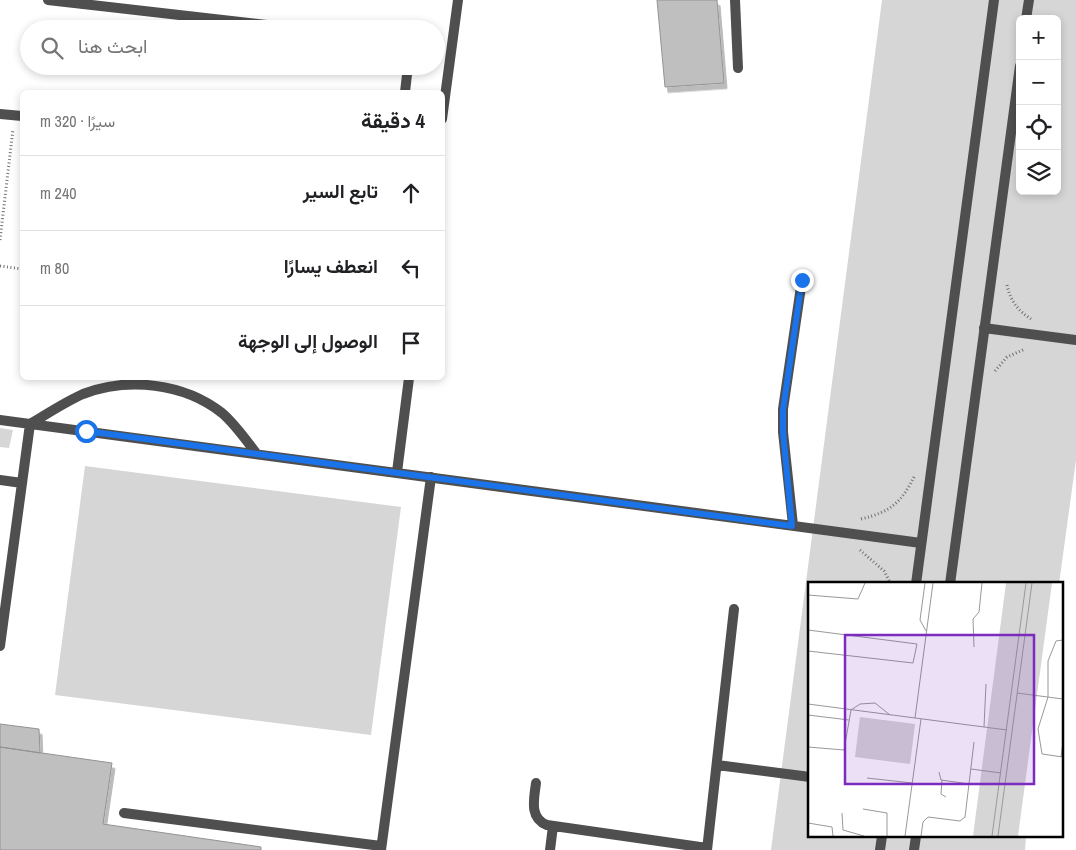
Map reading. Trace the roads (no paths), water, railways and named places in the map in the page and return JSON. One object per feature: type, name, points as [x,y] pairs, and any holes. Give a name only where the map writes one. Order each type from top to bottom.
[{"type":"street","points":[[48,0],[223,20]]},
{"type":"street","points":[[445,97],[458,0]]},
{"type":"street","points":[[735,0],[738,68]]},
{"type":"street","points":[[916,582],[994,0]]},
{"type":"street","points":[[1027,15],[1029,0]]},
{"type":"street","points":[[405,90],[407,75]]},
{"type":"street","points":[[950,582],[1016,95]]},
{"type":"street","points":[[0,114],[18,116]]},
{"type":"street","points":[[792,526],[783,432],[783,410],[802,280]]},
{"type":"street","points":[[984,328],[1076,340]]},
{"type":"street","points":[[397,472],[409,380]]},
{"type":"street","points":[[30,424],[83,395],[109,387],[139,384],[162,387],[198,398],[222,413],[256,453]]},
{"type":"street","points":[[0,420],[922,543]]},
{"type":"street","points":[[0,646],[30,424]]},
{"type":"street","points":[[124,813],[381,848],[431,477]]},
{"type":"street","points":[[0,480],[22,483]]},
{"type":"street","points":[[536,783],[534,813],[542,823],[707,849],[717,766],[724,678],[734,609]]},
{"type":"street","points":[[717,766],[808,778]]},
{"type":"street","points":[[550,850],[553,826]]}]
